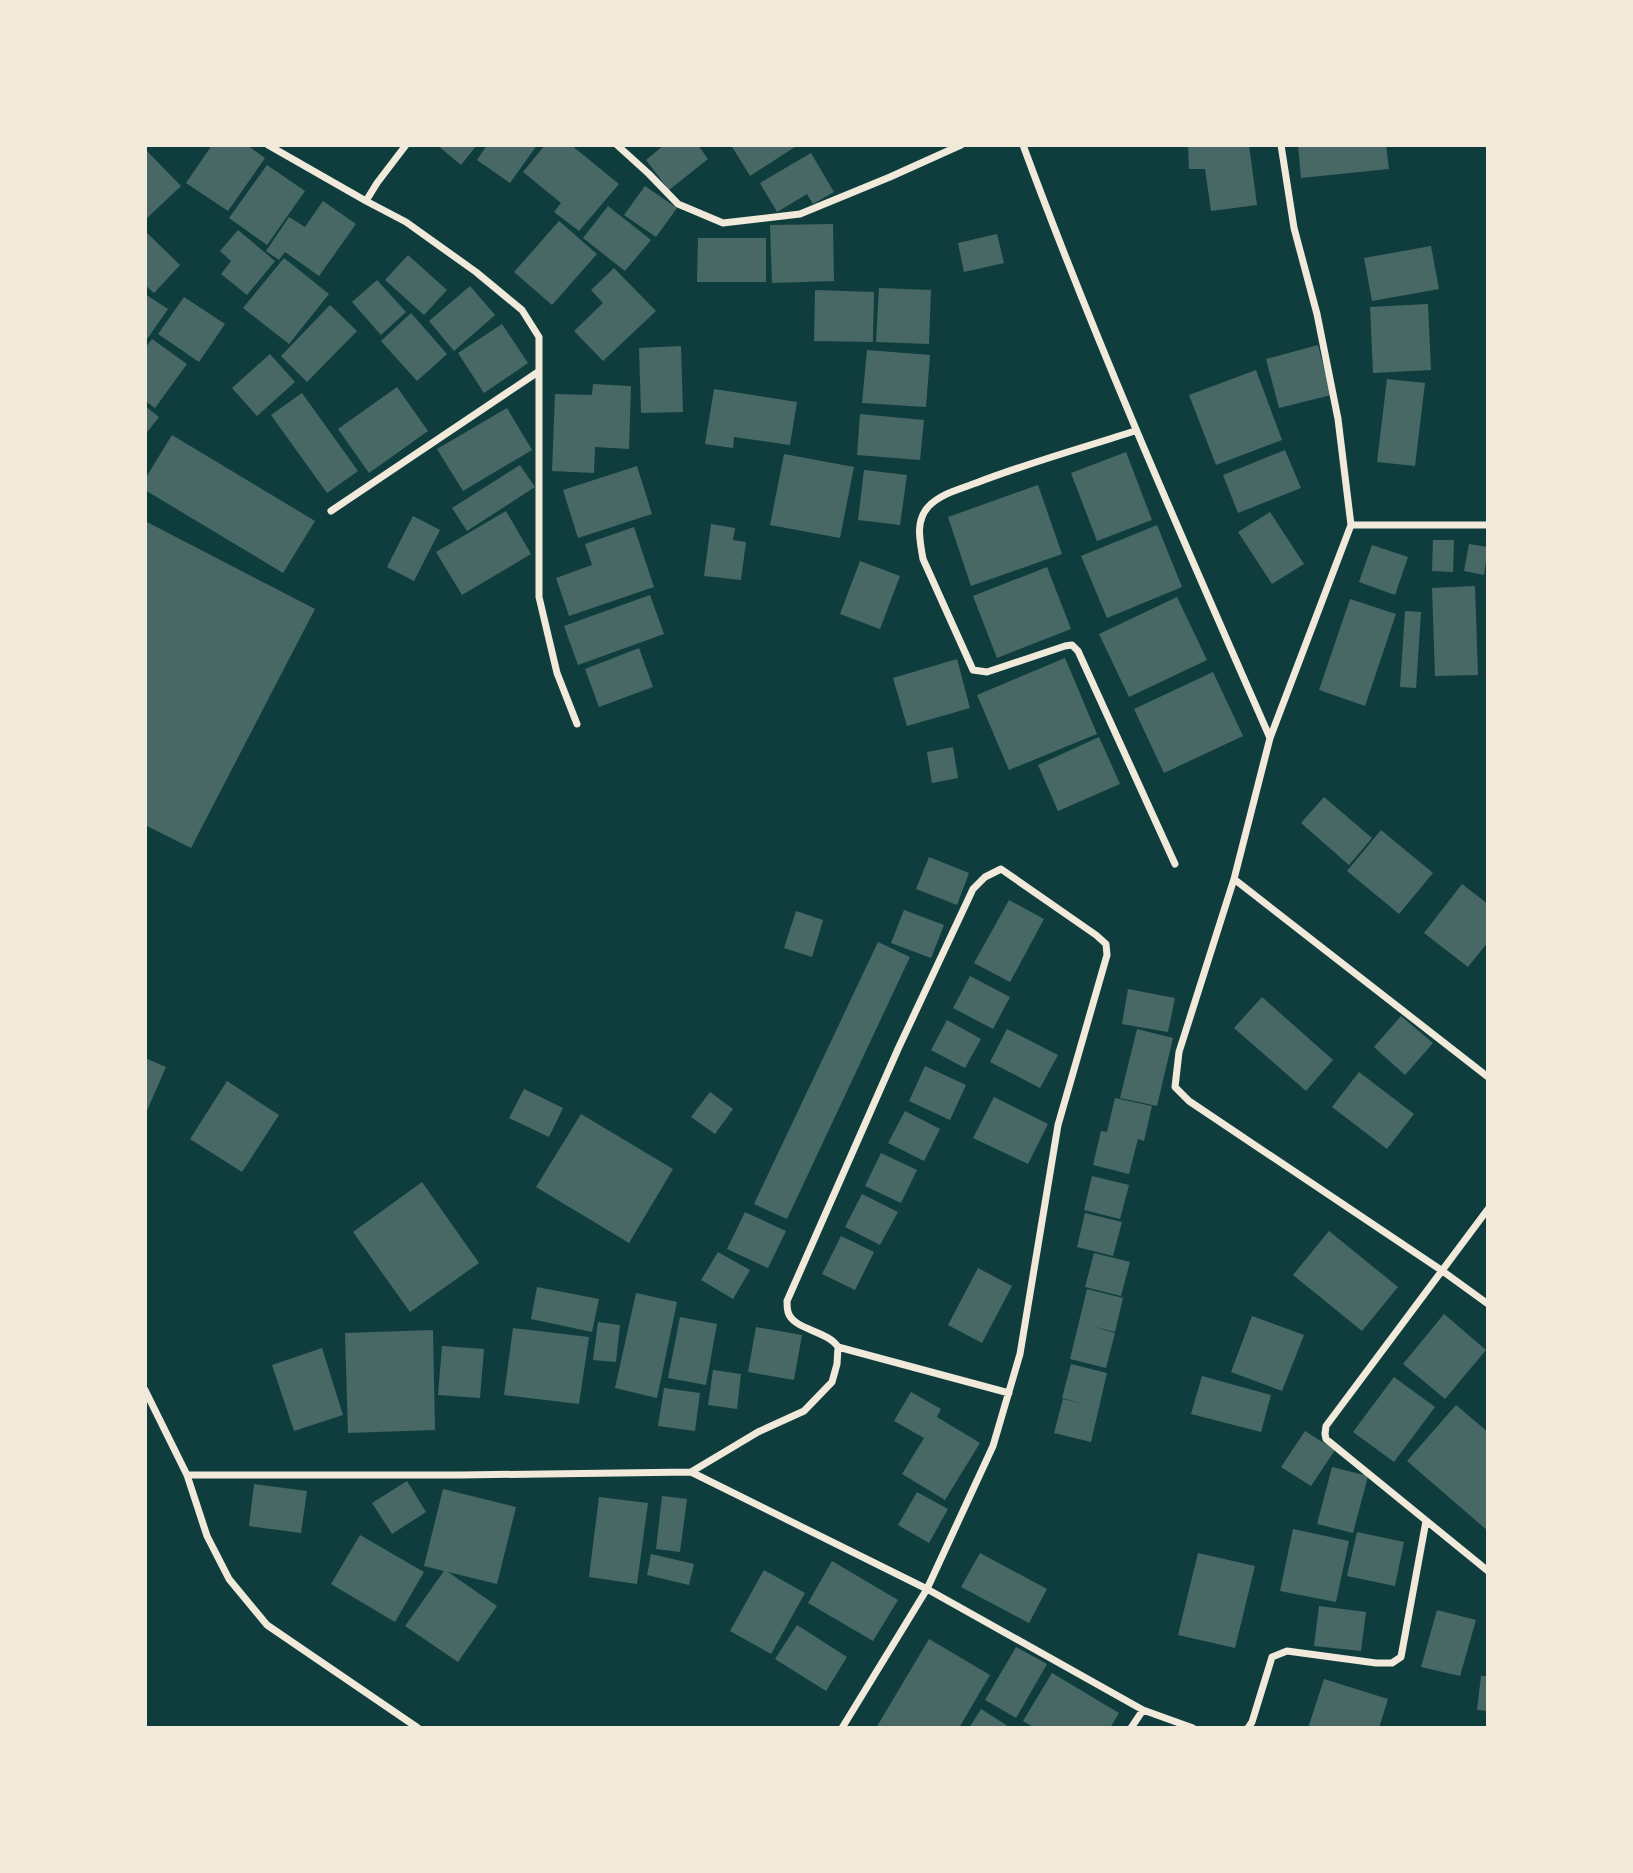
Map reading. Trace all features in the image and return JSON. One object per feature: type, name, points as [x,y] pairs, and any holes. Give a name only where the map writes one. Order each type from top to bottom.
[{"type":"street","points":[[268,145],[406,222],[476,272],[522,310],[539,337],[539,597],[557,673],[577,724]]},
{"type":"street","points":[[366,201],[405,145]]},
{"type":"street","points":[[617,145],[678,204],[723,223],[800,214],[961,145]]},
{"type":"street","points":[[1023,145],[1135,431],[1270,738]]},
{"type":"street","points":[[1281,145],[1293,228],[1317,314],[1338,419],[1351,525],[1270,738],[1234,879],[1179,1052],[1175,1087],[1189,1101],[1488,1304]]},
{"type":"street","points":[[331,511],[538,372]]},
{"type":"street","points":[[1135,431],[994,476],[938,499],[920,520],[919,539],[923,559],[973,670],[987,672],[1065,646],[1072,645],[1079,651],[1175,864]]},
{"type":"street","points":[[1351,525],[1488,525]]},
{"type":"street","points":[[691,1472],[758,1432],[803,1410],[832,1382],[838,1347],[833,1339],[794,1321],[788,1312],[787,1300],[898,1049],[973,889],[985,877],[1000,869],[1096,935],[1106,944],[1107,955],[1058,1125],[1020,1353],[992,1446],[927,1589],[842,1728]]},
{"type":"street","points":[[1234,879],[1488,1077]]},
{"type":"street","points":[[1488,1209],[1326,1426],[1325,1434],[1326,1438],[1488,1571]]},
{"type":"street","points":[[838,1347],[1009,1393]]},
{"type":"street","points":[[145,1390],[187,1475],[207,1536],[229,1578],[267,1625],[418,1728]]},
{"type":"street","points":[[187,1475],[691,1472],[927,1589],[1143,1710],[1192,1728]]},
{"type":"street","points":[[1248,1728],[1272,1657],[1287,1651],[1392,1663],[1401,1657],[1426,1521]]},
{"type":"street","points":[[1131,1728],[1143,1710]]},
{"type":"building","points":[[212,145],[247,145],[265,158],[228,211],[186,183]]},
{"type":"building","points":[[437,145],[477,145],[461,165]]},
{"type":"building","points":[[487,145],[537,145],[510,183],[477,160]]},
{"type":"building","points":[[545,145],[571,145],[619,184],[579,231],[554,212],[561,203],[523,172]]},
{"type":"building","points":[[664,145],[698,145],[708,159],[669,190],[646,160]]},
{"type":"building","points":[[731,145],[798,145],[750,176]]},
{"type":"building","points":[[1188,145],[1249,145],[1257,205],[1211,211],[1205,169],[1189,169]]},
{"type":"building","points":[[1298,145],[1386,145],[1389,169],[1301,178]]},
{"type":"building","points":[[145,149],[181,186],[145,220]]},
{"type":"building","points":[[811,153],[834,192],[813,204],[807,194],[777,212],[760,183]]},
{"type":"building","points":[[267,165],[305,191],[267,245],[229,218]]},
{"type":"building","points":[[645,186],[677,208],[656,237],[624,215]]},
{"type":"building","points":[[323,201],[356,224],[319,276],[285,252],[279,260],[266,251],[289,217],[305,227]]},
{"type":"building","points":[[608,206],[651,240],[625,271],[583,238]]},
{"type":"building","points":[[559,221],[597,254],[552,305],[514,272]]},
{"type":"building","points":[[833,224],[834,281],[772,283],[770,225]]},
{"type":"building","points":[[238,230],[275,261],[247,295],[221,274],[231,261],[220,251]]},
{"type":"building","points":[[145,231],[180,265],[154,293],[145,285]]},
{"type":"building","points":[[997,234],[1004,263],[964,272],[958,243]]},
{"type":"building","points":[[698,238],[766,238],[766,282],[697,282]]},
{"type":"building","points":[[1431,246],[1439,289],[1372,301],[1364,258]]},
{"type":"building","points":[[408,255],[447,290],[424,315],[385,280]]},
{"type":"building","points":[[284,258],[329,294],[289,344],[243,308]]},
{"type":"building","points":[[614,268],[656,311],[603,361],[574,331],[603,303],[591,290]]},
{"type":"building","points":[[377,280],[406,312],[381,335],[352,302]]},
{"type":"building","points":[[470,286],[495,315],[454,351],[429,321]]},
{"type":"building","points":[[879,288],[931,290],[929,344],[876,342]]},
{"type":"building","points":[[815,290],[874,292],[873,342],[814,341]]},
{"type":"building","points":[[145,294],[168,309],[145,342]]},
{"type":"building","points":[[184,297],[225,324],[199,362],[158,334]]},
{"type":"building","points":[[1428,304],[1431,370],[1373,373],[1370,307]]},
{"type":"building","points":[[330,305],[357,331],[307,382],[281,356]]},
{"type":"building","points":[[411,313],[447,354],[417,381],[381,341]]},
{"type":"building","points":[[502,324],[528,363],[484,393],[458,353]]},
{"type":"building","points":[[152,339],[187,364],[155,408],[145,401],[145,348]]},
{"type":"building","points":[[1318,345],[1331,395],[1279,408],[1266,359]]},
{"type":"building","points":[[681,346],[683,412],[641,413],[639,348]]},
{"type":"building","points":[[867,350],[930,355],[926,407],[862,403]]},
{"type":"building","points":[[270,354],[295,382],[257,416],[232,388]]},
{"type":"building","points":[[1256,370],[1282,440],[1216,465],[1189,395]]},
{"type":"building","points":[[1387,379],[1425,383],[1415,466],[1377,462]]},
{"type":"building","points":[[593,384],[631,386],[629,449],[595,447],[594,473],[552,471],[555,394],[592,395]]},
{"type":"building","points":[[397,387],[428,431],[369,473],[338,429]]},
{"type":"building","points":[[714,389],[797,402],[790,445],[734,437],[733,448],[705,444]]},
{"type":"building","points":[[302,393],[358,471],[327,493],[271,415]]},
{"type":"building","points":[[145,406],[159,417],[145,435]]},
{"type":"building","points":[[507,408],[532,450],[463,491],[437,449]]},
{"type":"building","points":[[860,414],[924,420],[920,460],[857,455]]},
{"type":"building","points":[[172,435],[315,521],[283,573],[145,490],[145,479]]},
{"type":"building","points":[[1285,450],[1301,488],[1238,513],[1223,475]]},
{"type":"building","points":[[1126,452],[1152,520],[1097,541],[1071,473]]},
{"type":"building","points":[[784,454],[854,467],[840,538],[770,525]]},
{"type":"building","points":[[520,465],[535,487],[467,531],[452,508]]},
{"type":"building","points":[[637,466],[652,514],[578,538],[563,490]]},
{"type":"building","points":[[864,470],[907,475],[900,525],[858,520]]},
{"type":"building","points":[[1038,485],[1062,554],[971,586],[948,517]]},
{"type":"building","points":[[506,511],[531,554],[462,595],[436,552]]},
{"type":"building","points":[[1270,512],[1304,564],[1272,584],[1238,532]]},
{"type":"building","points":[[413,516],[440,530],[414,581],[387,567]]},
{"type":"building","points":[[145,521],[315,609],[191,848],[145,825]]},
{"type":"building","points":[[711,524],[735,528],[733,540],[746,542],[741,580],[704,576]]},
{"type":"building","points":[[1157,525],[1182,587],[1107,618],[1081,556]]},
{"type":"building","points":[[634,527],[654,587],[569,616],[556,578],[592,565],[585,544]]},
{"type":"building","points":[[1433,540],[1454,540],[1453,572],[1432,571]]},
{"type":"building","points":[[1469,544],[1488,547],[1484,575],[1464,571]]},
{"type":"building","points":[[1372,545],[1408,557],[1395,595],[1359,582]]},
{"type":"building","points":[[860,561],[900,576],[880,629],[840,614]]},
{"type":"building","points":[[1047,567],[1071,629],[997,658],[973,596]]},
{"type":"building","points":[[1475,586],[1478,675],[1435,676],[1432,588]]},
{"type":"building","points":[[650,595],[664,634],[578,665],[564,626]]},
{"type":"building","points":[[1177,597],[1207,660],[1129,697],[1099,634]]},
{"type":"building","points":[[1350,599],[1396,614],[1365,706],[1319,690]]},
{"type":"building","points":[[1405,611],[1421,612],[1416,688],[1400,687]]},
{"type":"building","points":[[639,648],[653,687],[599,707],[585,669]]},
{"type":"building","points":[[1065,658],[1097,734],[1009,770],[977,695]]},
{"type":"building","points":[[957,659],[970,708],[907,726],[893,678]]},
{"type":"building","points":[[1213,672],[1243,736],[1164,773],[1134,709]]},
{"type":"building","points":[[1099,737],[1120,784],[1058,811],[1038,765]]},
{"type":"building","points":[[953,747],[958,778],[932,783],[927,752]]},
{"type":"building","points":[[1324,797],[1372,838],[1349,865],[1301,823]]},
{"type":"building","points":[[1381,830],[1433,873],[1399,914],[1347,871]]},
{"type":"building","points":[[929,857],[969,873],[957,905],[916,889]]},
{"type":"building","points":[[1462,884],[1488,904],[1488,942],[1468,967],[1424,933]]},
{"type":"building","points":[[1009,900],[1044,919],[1010,982],[974,963]]},
{"type":"building","points":[[904,910],[944,925],[931,958],[891,943]]},
{"type":"building","points":[[796,911],[823,920],[812,957],[784,948]]},
{"type":"building","points":[[878,942],[910,957],[787,1219],[754,1204]]},
{"type":"building","points":[[970,976],[1010,997],[993,1029],[953,1008]]},
{"type":"building","points":[[1128,989],[1175,998],[1168,1032],[1122,1024]]},
{"type":"building","points":[[1262,997],[1333,1060],[1306,1091],[1234,1028]]},
{"type":"building","points":[[1401,1016],[1433,1043],[1405,1075],[1374,1047]]},
{"type":"building","points":[[947,1020],[981,1039],[965,1068],[931,1050]]},
{"type":"building","points":[[1007,1029],[1058,1055],[1040,1088],[990,1062]]},
{"type":"building","points":[[1137,1029],[1173,1038],[1157,1106],[1120,1098]]},
{"type":"building","points":[[145,1058],[166,1067],[145,1115]]},
{"type":"building","points":[[925,1066],[966,1085],[950,1120],[909,1101]]},
{"type":"building","points":[[1359,1072],[1414,1114],[1387,1149],[1332,1107]]},
{"type":"building","points":[[227,1081],[279,1115],[242,1172],[190,1139]]},
{"type":"building","points":[[524,1089],[563,1108],[549,1137],[509,1118]]},
{"type":"building","points":[[710,1092],[733,1109],[715,1134],[691,1117]]},
{"type":"building","points":[[994,1097],[1048,1124],[1028,1164],[973,1138]]},
{"type":"building","points":[[1115,1098],[1152,1106],[1144,1141],[1138,1139],[1129,1174],[1093,1165],[1101,1131],[1107,1132]]},
{"type":"building","points":[[905,1111],[940,1129],[924,1161],[888,1143]]},
{"type":"building","points":[[581,1114],[673,1169],[629,1243],[536,1187]]},
{"type":"building","points":[[881,1153],[917,1170],[901,1203],[865,1186]]},
{"type":"building","points":[[1092,1176],[1129,1185],[1120,1219],[1084,1210]]},
{"type":"building","points":[[422,1182],[479,1263],[410,1312],[353,1232]]},
{"type":"building","points":[[862,1194],[898,1212],[880,1245],[845,1227]]},
{"type":"building","points":[[745,1212],[786,1231],[768,1268],[727,1249]]},
{"type":"building","points":[[1085,1213],[1122,1222],[1113,1256],[1077,1247]]},
{"type":"building","points":[[1329,1231],[1398,1287],[1362,1331],[1293,1275]]},
{"type":"building","points":[[841,1236],[874,1252],[855,1290],[822,1274]]},
{"type":"building","points":[[718,1252],[750,1270],[733,1299],[701,1280]]},
{"type":"building","points":[[1094,1253],[1130,1262],[1121,1296],[1085,1287]]},
{"type":"building","points":[[978,1268],[1012,1286],[982,1343],[948,1325]]},
{"type":"building","points":[[537,1287],[599,1299],[592,1332],[531,1319]]},
{"type":"building","points":[[1087,1289],[1123,1298],[1115,1332],[1091,1326],[1115,1333],[1106,1368],[1070,1359]]},
{"type":"building","points":[[636,1293],[677,1302],[657,1398],[615,1388]]},
{"type":"building","points":[[1444,1314],[1486,1350],[1445,1399],[1403,1364]]},
{"type":"building","points":[[1252,1316],[1304,1335],[1282,1391],[1231,1372]]},
{"type":"building","points":[[680,1317],[717,1324],[706,1385],[668,1378]]},
{"type":"building","points":[[598,1322],[620,1325],[616,1362],[593,1360]]},
{"type":"building","points":[[756,1327],[802,1335],[794,1380],[748,1372]]},
{"type":"building","points":[[513,1328],[589,1337],[579,1404],[504,1395]]},
{"type":"building","points":[[433,1330],[435,1430],[348,1433],[345,1333]]},
{"type":"building","points":[[442,1346],[484,1349],[480,1398],[438,1395]]},
{"type":"building","points":[[322,1348],[343,1415],[294,1431],[272,1365]]},
{"type":"building","points":[[1071,1364],[1107,1373],[1091,1442],[1054,1433],[1063,1399],[1085,1404],[1062,1398]]},
{"type":"building","points":[[713,1370],[741,1374],[737,1409],[708,1405]]},
{"type":"building","points":[[1202,1376],[1271,1395],[1261,1432],[1191,1414]]},
{"type":"building","points":[[1394,1377],[1435,1407],[1394,1462],[1353,1432]]},
{"type":"building","points":[[664,1388],[700,1393],[695,1431],[658,1426]]},
{"type":"building","points":[[911,1392],[941,1409],[937,1417],[980,1443],[945,1500],[902,1474],[924,1438],[894,1421]]},
{"type":"building","points":[[1456,1405],[1488,1432],[1488,1531],[1407,1461]]},
{"type":"building","points":[[1305,1431],[1335,1450],[1311,1486],[1281,1467]]},
{"type":"building","points":[[1332,1467],[1368,1476],[1353,1533],[1317,1524]]},
{"type":"building","points":[[407,1481],[426,1512],[392,1534],[372,1503]]},
{"type":"building","points":[[254,1484],[307,1491],[301,1533],[249,1526]]},
{"type":"building","points":[[443,1489],[516,1507],[497,1584],[448,1572],[497,1606],[458,1662],[405,1626],[444,1571],[424,1566]]},
{"type":"building","points":[[917,1492],[948,1509],[929,1543],[898,1525]]},
{"type":"building","points":[[662,1496],[687,1499],[680,1552],[656,1549]]},
{"type":"building","points":[[599,1497],[648,1503],[637,1584],[589,1577]]},
{"type":"building","points":[[1293,1529],[1349,1541],[1336,1602],[1280,1591]]},
{"type":"building","points":[[1357,1532],[1404,1542],[1395,1586],[1347,1576]]},
{"type":"building","points":[[360,1535],[424,1572],[395,1622],[331,1584]]},
{"type":"building","points":[[980,1553],[1047,1589],[1029,1623],[961,1587]]},
{"type":"building","points":[[1198,1553],[1255,1566],[1235,1648],[1178,1635]]},
{"type":"building","points":[[651,1554],[694,1564],[689,1585],[647,1575]]},
{"type":"building","points":[[832,1561],[898,1600],[873,1641],[808,1603]]},
{"type":"building","points":[[764,1570],[805,1593],[771,1654],[730,1631]]},
{"type":"building","points":[[1319,1606],[1366,1612],[1361,1651],[1314,1646]]},
{"type":"building","points":[[1437,1610],[1476,1620],[1460,1676],[1421,1667]]},
{"type":"building","points":[[797,1625],[847,1657],[826,1691],[775,1659]]},
{"type":"building","points":[[929,1639],[990,1675],[959,1728],[876,1728]]},
{"type":"building","points":[[1016,1647],[1047,1664],[1016,1718],[985,1700]]},
{"type":"building","points":[[1052,1673],[1119,1713],[1110,1728],[1035,1728],[1023,1721]]},
{"type":"building","points":[[1481,1676],[1488,1676],[1488,1711],[1477,1710]]},
{"type":"building","points":[[1324,1679],[1388,1699],[1379,1728],[1308,1728]]},
{"type":"building","points":[[981,1709],[1011,1728],[969,1728]]}]
